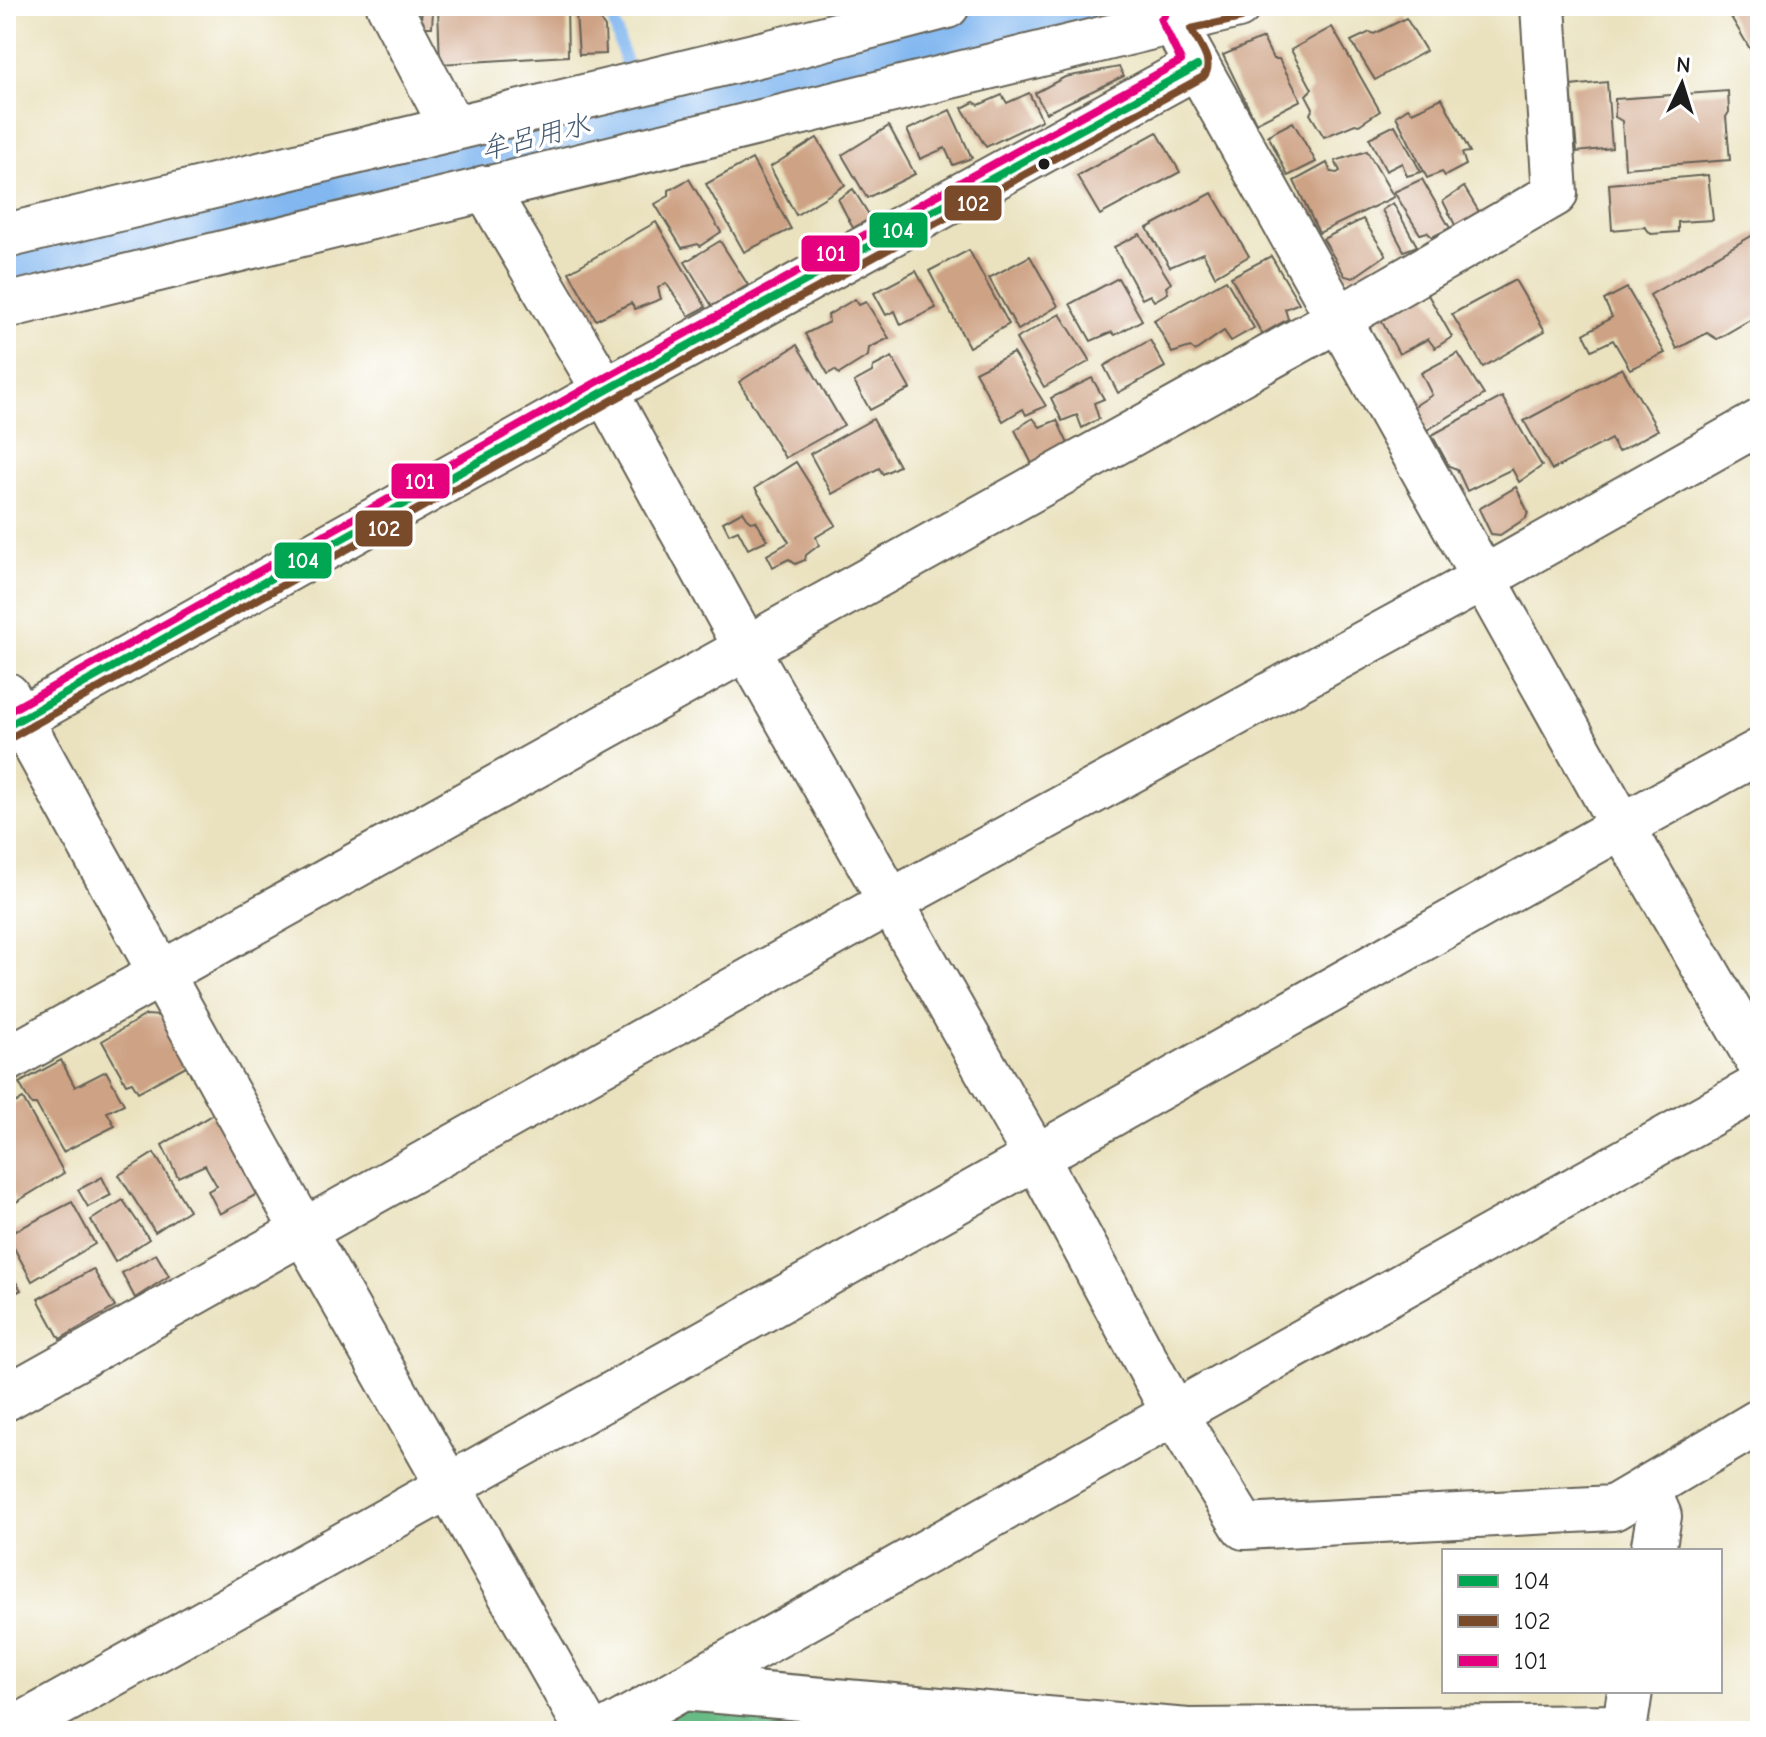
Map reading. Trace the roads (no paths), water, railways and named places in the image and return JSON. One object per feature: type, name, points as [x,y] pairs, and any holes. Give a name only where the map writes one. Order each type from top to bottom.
[{"type":"street","points":[[389,6],[452,127]]},
{"type":"street","points":[[6,306],[485,188],[796,78],[947,6]]},
{"type":"street","points":[[6,236],[452,127],[1173,21],[1238,6]]},
{"type":"street","points":[[6,1060],[1340,318],[1555,194],[1543,6]]},
{"type":"street","points":[[1173,21],[1622,826],[1760,1064]]},
{"type":"street","points":[[588,1731],[304,1232],[162,973],[11,713],[1197,66]]},
{"type":"street","points":[[485,188],[605,391],[747,649],[1036,1157],[1174,1413],[1244,1527],[1613,1508],[1760,1421]]},
{"type":"street","points":[[6,1398],[892,901],[1484,578],[1760,422]]},
{"type":"street","points":[[11,1731],[1760,751]]},
{"type":"street","points":[[606,1731],[1760,1086]]},
{"type":"street","points":[[1647,1488],[1659,1516],[1653,1549]]},
{"type":"street","points":[[683,1688],[1188,1731],[1626,1716]]},
{"type":"waterway","points":[[609,6],[628,70]]},
{"type":"waterway","name":"牟呂用水","points":[[6,267],[1063,6]]}]
